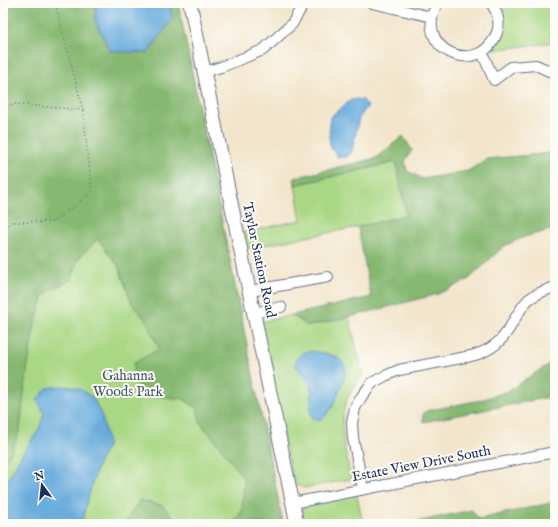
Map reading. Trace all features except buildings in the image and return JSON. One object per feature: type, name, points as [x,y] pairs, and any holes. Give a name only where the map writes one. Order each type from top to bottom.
[{"type":"main road","name":"Taylor Station Road","points":[[190,3],[298,524]]},
{"type":"street","points":[[204,72],[221,67],[263,50],[292,24],[304,3]]},
{"type":"street","points":[[372,3],[432,17]]},
{"type":"street","points":[[438,3],[434,9],[432,17],[433,34],[437,42],[450,53],[466,57],[482,52],[492,43],[497,32],[498,24],[498,16],[492,3]]},
{"type":"street","points":[[482,52],[494,80],[511,67],[536,65],[550,71]]},
{"type":"street","points":[[250,291],[328,278]]},
{"type":"street","points":[[363,489],[353,438],[352,423],[355,408],[372,383],[399,370],[471,356],[486,351],[503,339],[520,309],[530,298],[555,287]]},
{"type":"street","points":[[254,312],[282,307]]},
{"type":"street","name":"Estate View Drive South","points":[[293,503],[555,452]]},
{"type":"path","points":[[3,231],[11,222],[53,222],[92,192],[83,110],[55,3]]},
{"type":"path","points":[[3,106],[14,104],[83,110]]},
{"type":"green space","name":"Gahanna Woods Park","points":[[3,3],[178,3],[283,524],[44,524],[6,483],[3,491]]},
{"type":"green space","name":"Gahanna Woods Park","points":[[3,3],[178,3],[283,524],[233,524],[242,511],[244,479],[200,422],[197,408],[183,399],[146,395],[133,377],[134,363],[159,349],[147,322],[131,302],[119,267],[98,239],[78,259],[72,279],[44,294],[34,327],[25,384],[20,430],[11,453],[3,462]]},
{"type":"green space","points":[[509,3],[555,3],[555,42],[493,50],[499,34],[499,8]]},
{"type":"green space","points":[[403,136],[412,150],[405,161],[407,171],[423,179],[468,171],[487,159],[555,152],[555,229],[524,237],[504,246],[469,279],[438,294],[308,326],[292,315],[371,297],[358,227],[406,215],[396,162],[295,185],[294,178],[376,158]]},
{"type":"green space","points":[[396,162],[407,216],[244,249],[241,233],[301,220],[295,185]]},
{"type":"green space","points":[[292,315],[308,326],[349,317],[363,374],[349,395],[345,404],[343,417],[342,426],[344,444],[351,479],[304,488],[297,485],[292,477],[259,322]],"holes":[[[295,365],[345,377],[310,411],[312,399],[311,387],[308,380]]]},
{"type":"green space","points":[[555,360],[555,396],[423,422],[423,414],[426,411],[481,400],[508,391]]},
{"type":"green space","points":[[357,495],[363,524],[302,524],[302,512],[305,506],[322,501]]},
{"type":"green space","points":[[140,500],[163,506],[179,524],[123,524]]},
{"type":"green space","points":[[555,502],[555,524],[406,524],[472,510],[479,519]]},
{"type":"water","points":[[96,3],[170,3],[172,19],[148,53],[110,51],[95,20]]},
{"type":"water","points":[[351,100],[363,100],[368,106],[359,118],[352,152],[347,157],[338,157],[331,148],[329,138],[330,117]]},
{"type":"water","points":[[310,351],[335,356],[343,364],[345,370],[345,377],[332,408],[323,419],[317,420],[312,417],[311,414],[311,388],[305,376],[295,365],[297,358],[302,353]]},
{"type":"water","points":[[61,386],[80,389],[93,398],[102,416],[108,444],[98,465],[82,524],[3,524],[3,491],[20,457],[39,429],[44,413],[37,399],[47,388]]}]
